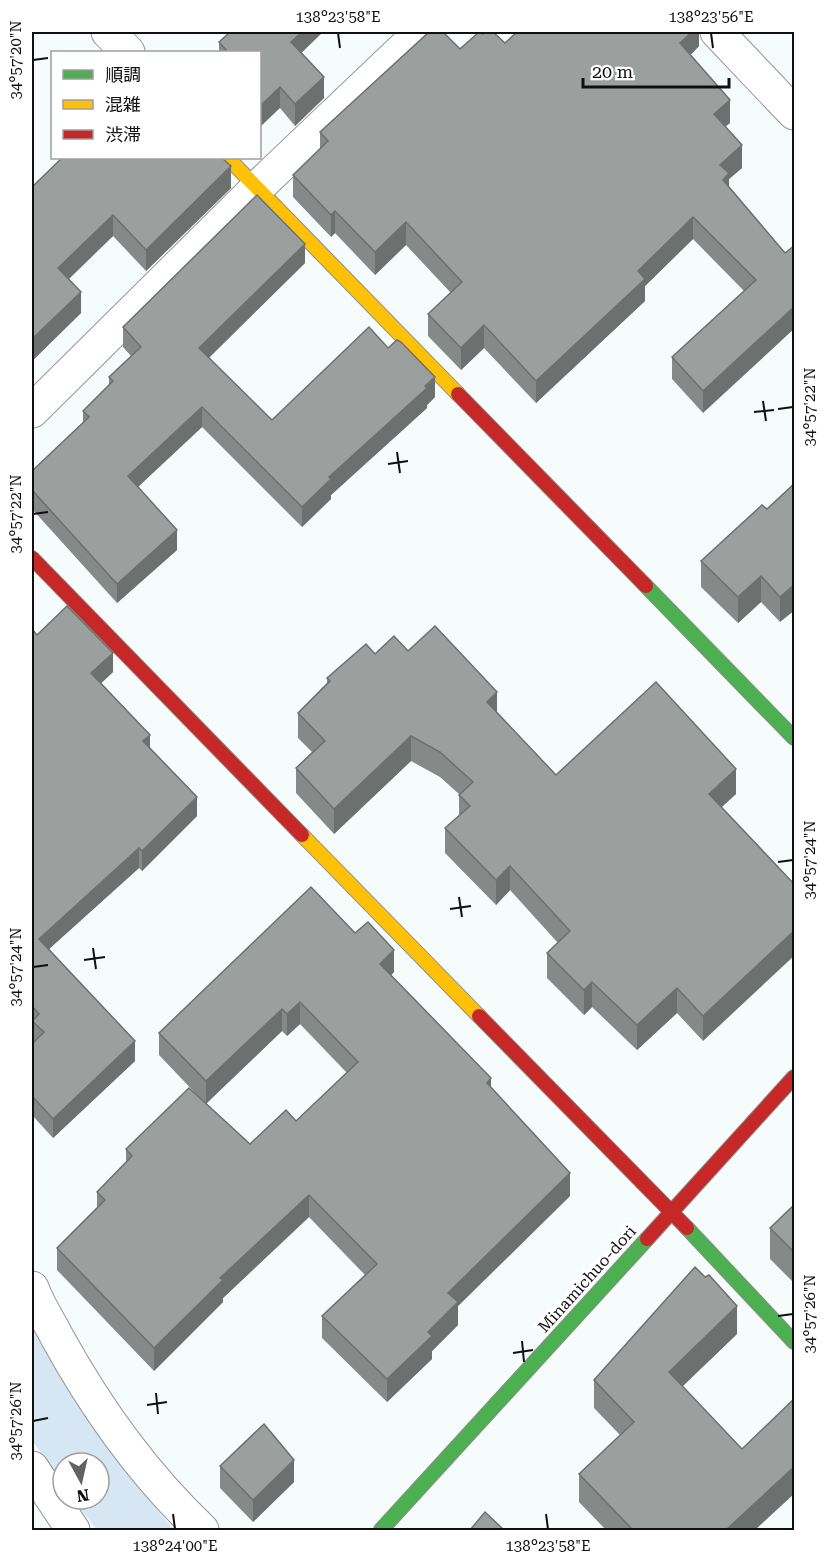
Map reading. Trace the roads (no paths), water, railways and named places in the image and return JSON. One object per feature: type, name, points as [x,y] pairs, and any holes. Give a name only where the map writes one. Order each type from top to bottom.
[{"type":"street","points":[[108,32],[127,51]]},
{"type":"street","points":[[32,411],[257,188],[421,32]]},
{"type":"street","points":[[717,32],[795,113]]},
{"type":"street","points":[[229,159],[795,738]]},
{"type":"street","points":[[32,558],[795,1342]]},
{"type":"street","name":"Minamichuo-dori","points":[[381,1530],[795,1077]]},
{"type":"street","points":[[32,1288],[81,1381],[133,1453],[175,1504],[202,1530]]},
{"type":"street","points":[[32,1468],[73,1530]]}]
